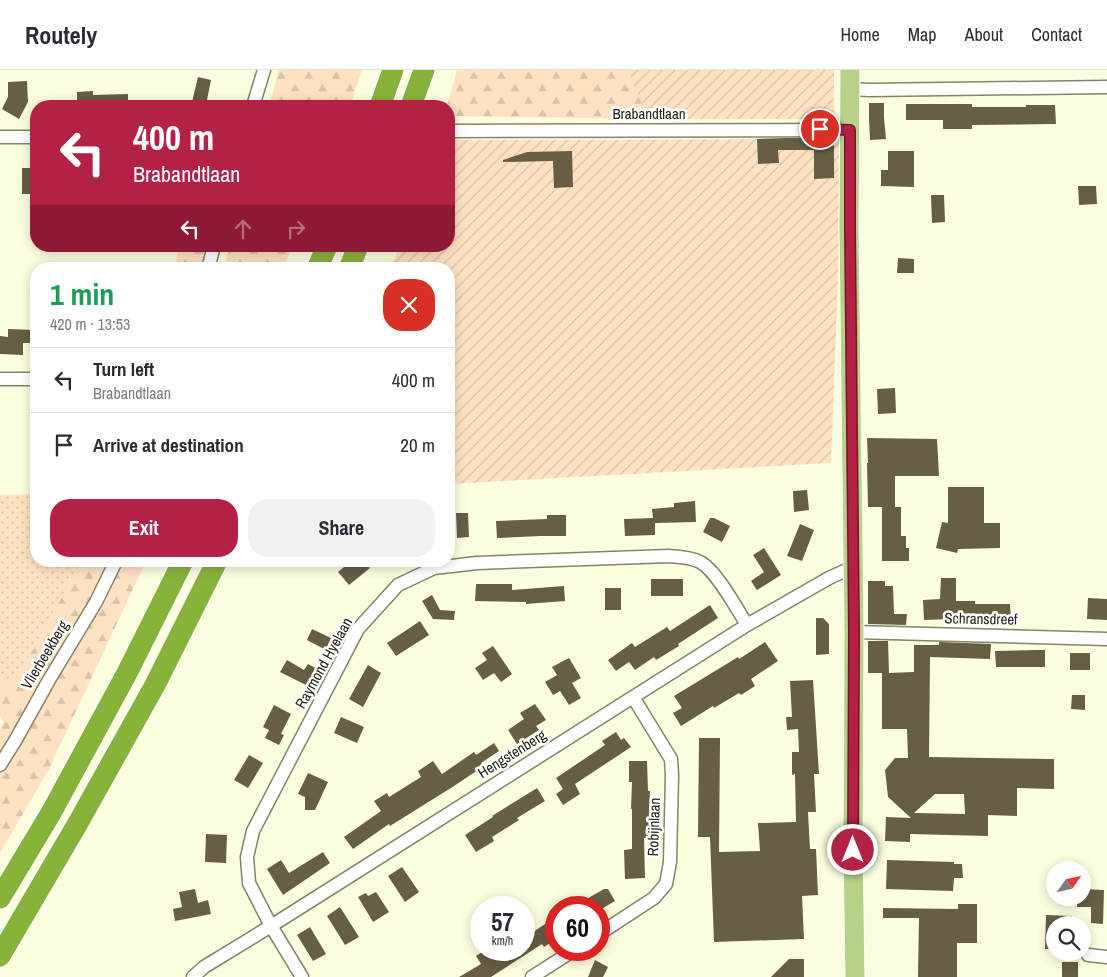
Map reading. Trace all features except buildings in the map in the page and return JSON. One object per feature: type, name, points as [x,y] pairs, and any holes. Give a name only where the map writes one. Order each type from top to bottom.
[{"type":"highway","points":[[382,100],[393,70]]},
{"type":"highway","points":[[413,100],[424,70]]},
{"type":"highway","points":[[0,898],[51,813],[113,699],[180,567]]},
{"type":"highway","points":[[0,956],[78,824],[155,685],[214,567]]},
{"type":"main road","points":[[850,70],[855,977]]},
{"type":"street","points":[[255,100],[264,70]]},
{"type":"street","points":[[850,89],[1107,87]]},
{"type":"street","name":"Brabandtlaan","points":[[455,131],[850,130]]},
{"type":"street","points":[[0,137],[30,137]]},
{"type":"street","points":[[0,379],[30,379]]},
{"type":"street","name":"Raymond Hyelaan","points":[[455,566],[477,563],[669,556],[699,561],[708,566],[715,575],[747,625]]},
{"type":"street","name":"Vlierbeekberg","points":[[0,764],[96,602],[113,567]]},
{"type":"street","name":"Raymond Hyelaan","points":[[302,977],[271,926],[249,883],[247,857],[253,830],[358,629],[398,585],[434,568],[443,567]]},
{"type":"street","name":"Hengstenberg","points":[[193,977],[204,967],[747,625],[829,578],[853,567]]},
{"type":"street","name":"Schransdreef","points":[[854,632],[1107,639]]},
{"type":"street","name":"Robijnlaan","points":[[610,927],[654,898],[666,884],[668,870],[671,759],[632,697]]},
{"type":"street","points":[[1091,956],[1107,957]]},
{"type":"street","points":[[532,977],[548,972],[561,961]]},
{"type":"green space","points":[[279,70],[362,70],[352,100],[271,100]]},
{"type":"green space","points":[[457,70],[627,70],[649,119],[455,116],[455,100],[449,100]]},
{"type":"green space","points":[[627,70],[834,70],[834,119],[649,119]]},
{"type":"green space","points":[[843,139],[831,463],[455,484],[455,262],[393,262],[397,252],[455,252],[455,140]]},
{"type":"green space","points":[[178,252],[205,252],[203,262],[176,262]]},
{"type":"green space","points":[[228,252],[290,252],[285,262],[226,262]]},
{"type":"green space","points":[[30,494],[30,567],[79,567],[16,680],[0,678],[0,495]]},
{"type":"green space","points":[[79,567],[143,567],[49,769],[0,853],[0,728],[4,722],[0,716],[0,678],[16,680]]},
{"type":"route","points":[[820,129],[850,130],[854,632],[853,850]]}]
